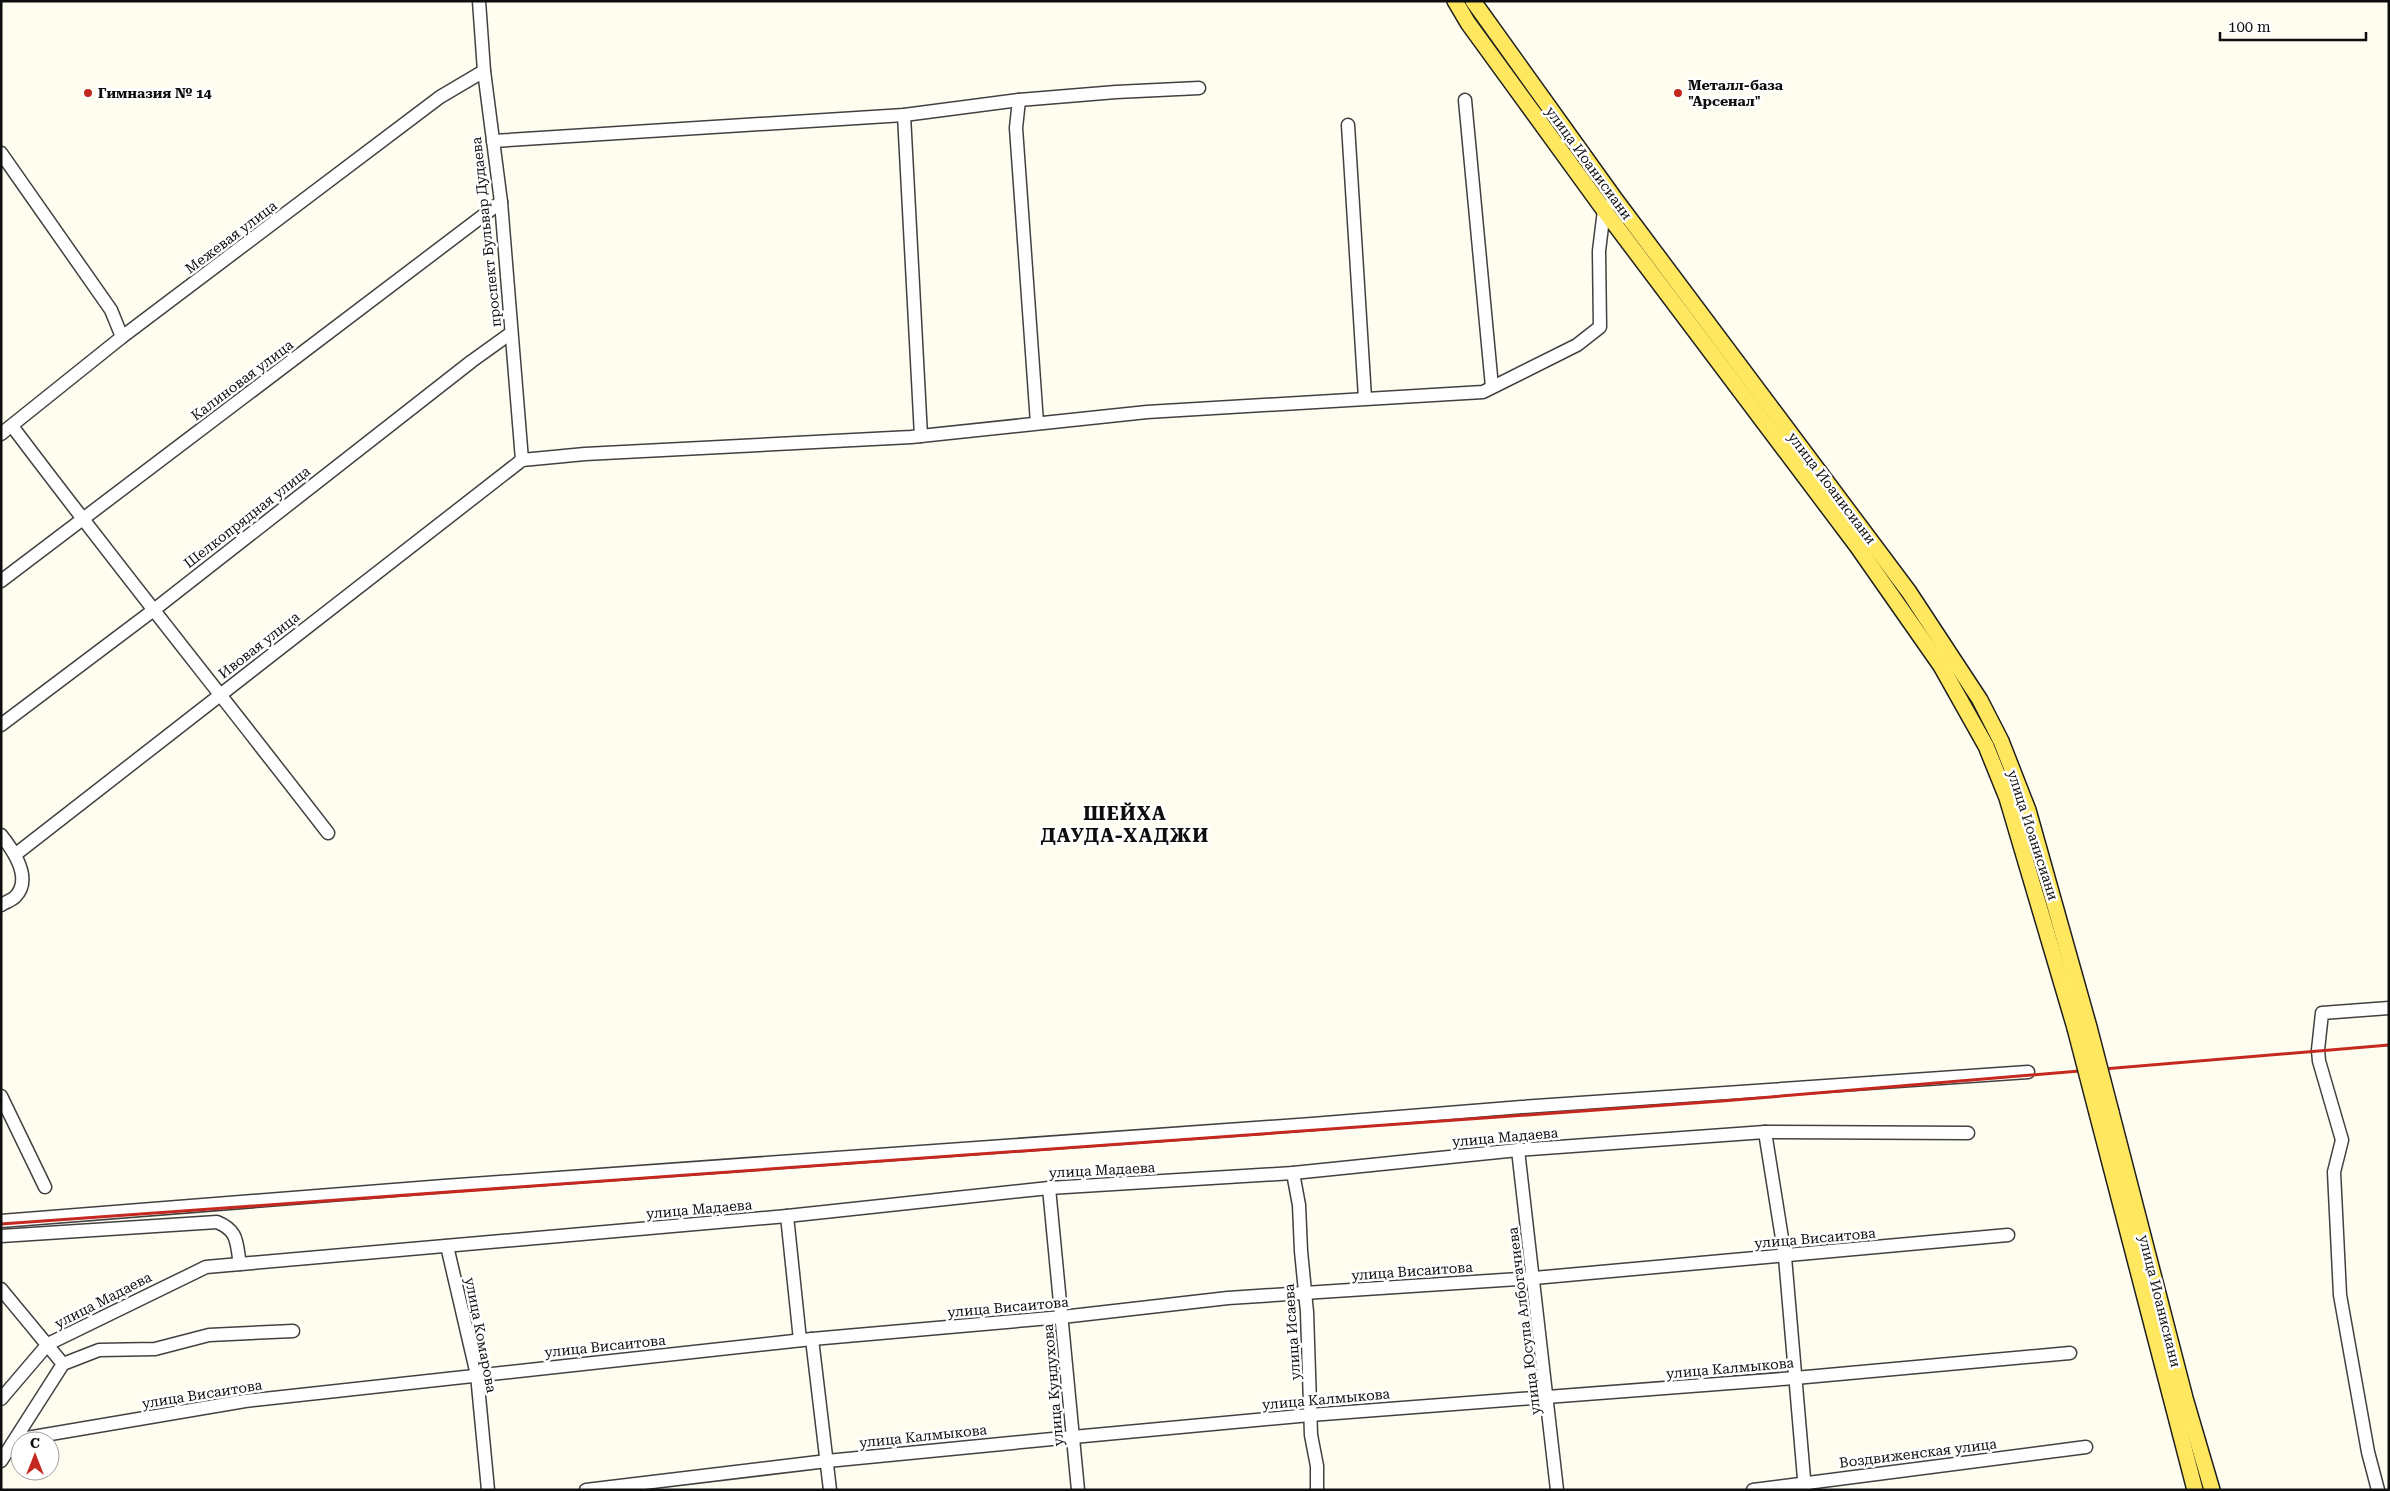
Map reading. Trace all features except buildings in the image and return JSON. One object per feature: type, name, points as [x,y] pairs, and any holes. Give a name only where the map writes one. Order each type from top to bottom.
[{"type":"main road","points":[[1455,1],[1468,23],[1604,210],[1857,546],[1941,666],[1986,746],[2007,798],[2082,1027],[2104,1112]]},
{"type":"main road","name":"улица Иоанисиани","points":[[1473,1],[1615,199],[1888,563],[1934,628],[1980,700],[2001,741],[2028,810],[2082,1027]]},
{"type":"main road","name":"улица Иоанисиани","points":[[2104,1112],[2195,1490]]},
{"type":"main road","name":"улица Иоанисиани","points":[[2104,1112],[2212,1490]]},
{"type":"street","name":"проспект Бульвар Дудаева","points":[[479,1],[484,71],[501,202],[522,460]]},
{"type":"street","name":"Межевая улица","points":[[1,434],[122,338],[440,97],[484,71]]},
{"type":"street","points":[[493,141],[904,115],[1019,100],[1116,92],[1199,88]]},
{"type":"street","points":[[1019,100],[1016,128],[1037,423]]},
{"type":"street","points":[[1465,100],[1492,387]]},
{"type":"street","points":[[904,115],[921,436]]},
{"type":"street","points":[[1348,125],[1365,398]]},
{"type":"street","points":[[1,153],[111,310],[122,338]]},
{"type":"street","points":[[522,460],[585,454],[921,436],[1147,412],[1483,392],[1578,345],[1600,327],[1600,251],[1604,210],[1615,199]]},
{"type":"street","name":"Калиновая улица","points":[[1,581],[501,202]]},
{"type":"street","name":"Шелкопрядная улица","points":[[1,725],[155,609],[464,366],[511,333]]},
{"type":"street","points":[[12,426],[82,519],[155,609],[328,833]]},
{"type":"street","name":"Ивовая улица","points":[[16,854],[522,460]]},
{"type":"street","points":[[1,835],[16,854],[21,888],[15,897],[1,905]]},
{"type":"street","points":[[2378,1490],[2368,1452],[2338,1269],[2334,1172],[2342,1140],[2318,1050],[2322,1013],[2389,1008]]},
{"type":"street","points":[[1,1221],[1522,1107],[2028,1072]]},
{"type":"street","points":[[1,1096],[44,1188]]},
{"type":"street","points":[[1765,1132],[1784,1257],[1805,1486]]},
{"type":"street","name":"улица Мадаева","points":[[1,1399],[48,1344],[206,1267],[787,1216],[1049,1188],[1293,1173],[1518,1150],[1765,1132],[1968,1133]]},
{"type":"street","name":"улица Юсупа Албогачиева","points":[[1518,1150],[1548,1398],[1557,1490]]},
{"type":"street","name":"улица Исаева","points":[[1293,1173],[1299,1205],[1310,1435],[1318,1466],[1317,1490]]},
{"type":"street","name":"улица Кундухова","points":[[1049,1188],[1078,1490]]},
{"type":"street","points":[[787,1216],[827,1461],[830,1490]]},
{"type":"street","points":[[1,1236],[217,1222],[229,1227],[235,1237],[240,1264]]},
{"type":"street","name":"улица Висаитова","points":[[60,1432],[245,1401],[806,1340],[1062,1318],[1228,1298],[1534,1278],[1784,1257],[2008,1235]]},
{"type":"street","name":"улица Комарова","points":[[447,1246],[477,1375],[488,1490]]},
{"type":"street","points":[[1,1289],[48,1344],[62,1364]]},
{"type":"street","points":[[21,1431],[62,1364],[99,1350],[155,1349],[210,1335],[293,1331]]},
{"type":"street","name":"улица Калмыкова","points":[[586,1490],[827,1461],[1310,1415],[1795,1378],[2070,1353]]},
{"type":"street","name":"Воздвиженская улица","points":[[1753,1490],[1805,1486],[2086,1447]]},
{"type":"street","points":[[1,1461],[10,1448]]},
{"type":"railway","points":[[1,1224],[1722,1101],[2389,1045]]},
{"type":"place","name":"Гимназия № 14","points":[[88,93]]},
{"type":"place","name":"Металл-база \"Арсенал\"","points":[[1678,93]]},
{"type":"district","name":"ШЕЙХА ДАУДА-ХАДЖИ","points":[[1125,824]]}]
